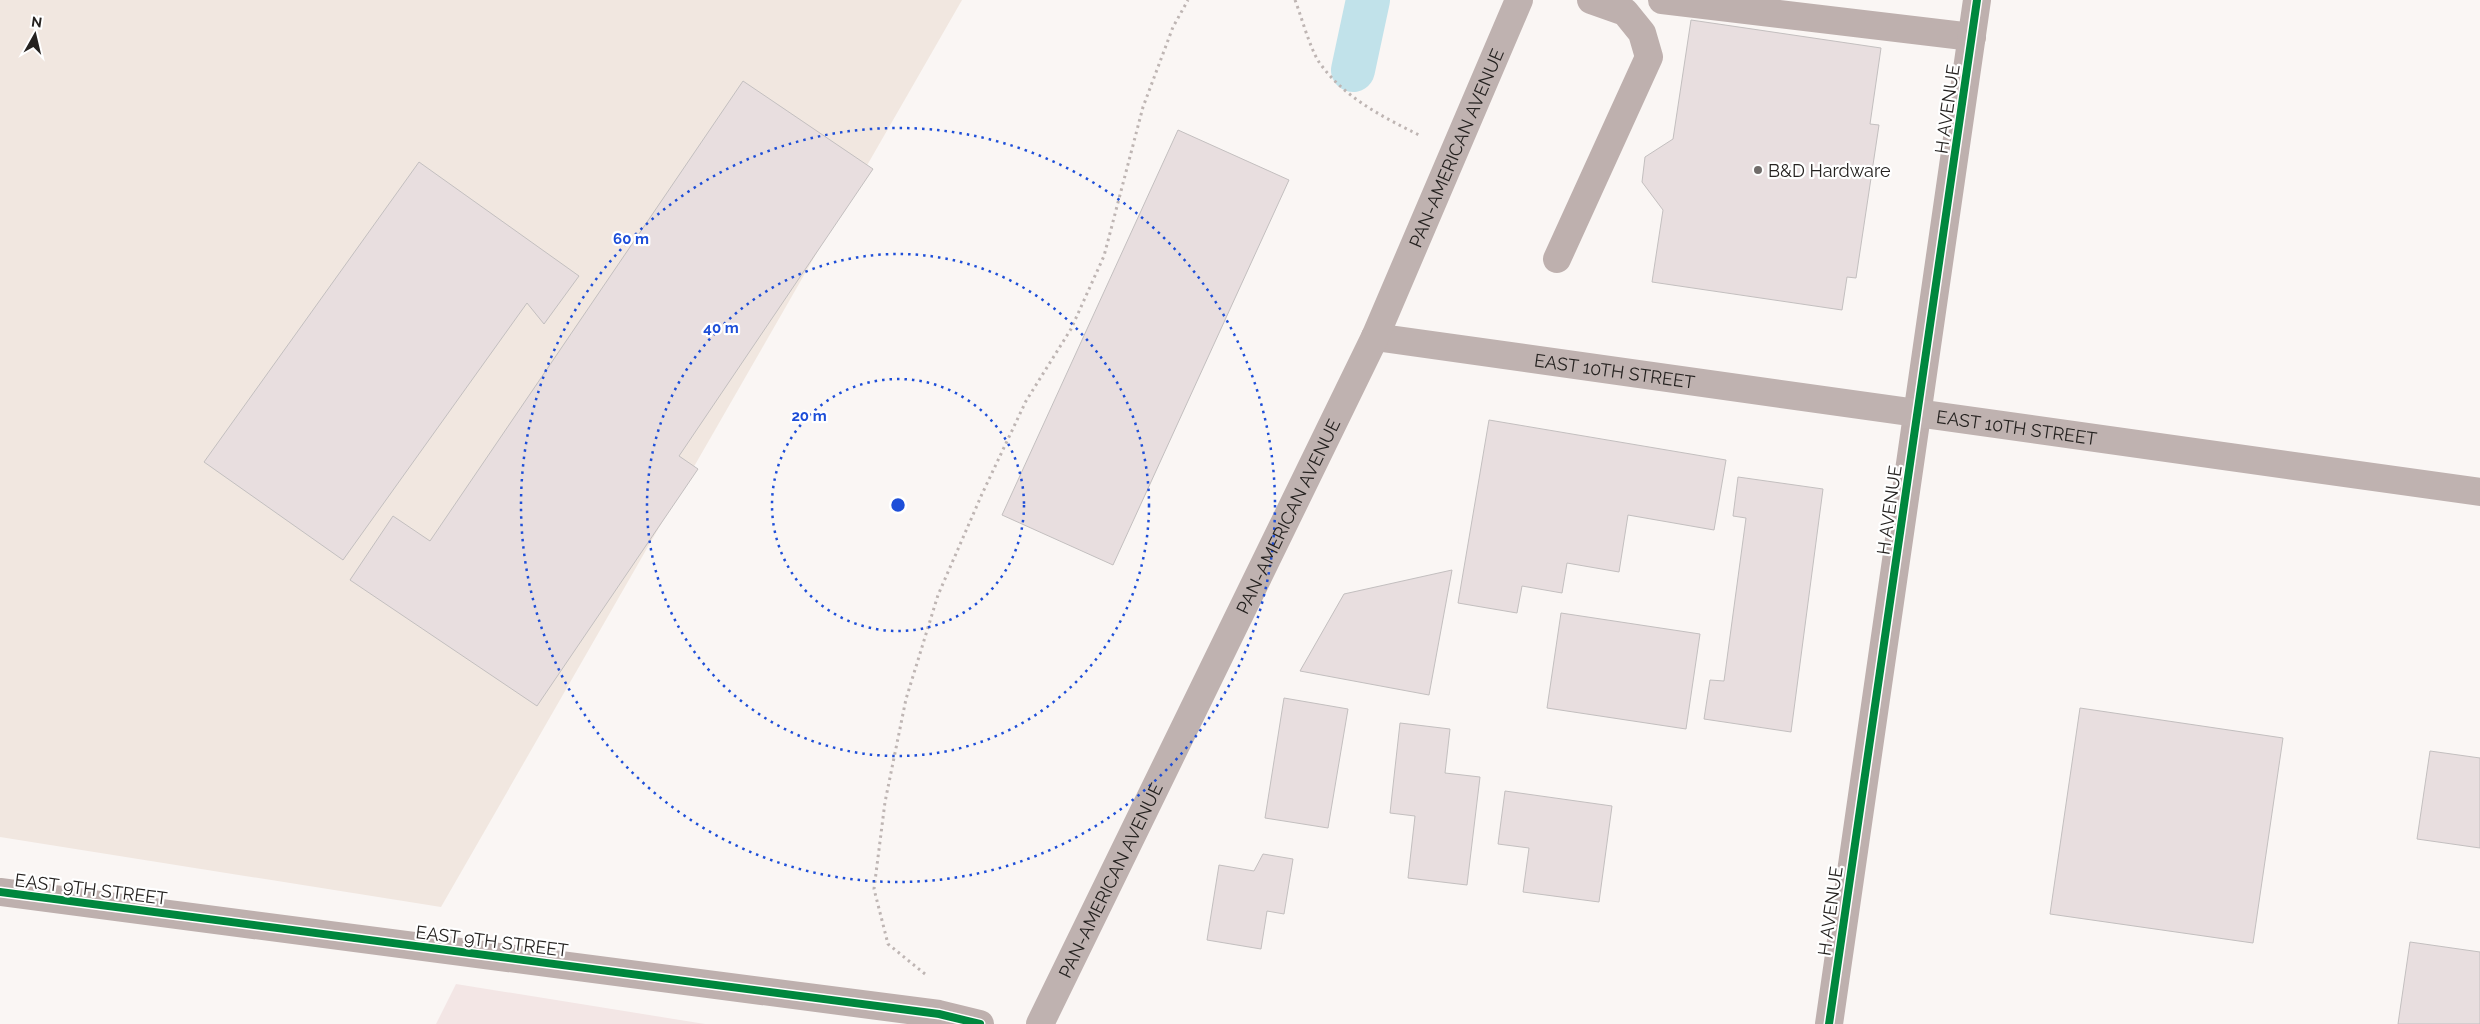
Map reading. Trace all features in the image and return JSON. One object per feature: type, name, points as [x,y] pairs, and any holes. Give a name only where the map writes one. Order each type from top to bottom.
[{"type":"main road","name":"PAN-AMERICAN AVENUE","points":[[1040,1024],[1375,337],[1519,0]]},
{"type":"main road","name":"EAST 10TH STREET","points":[[1375,337],[2480,492]]},
{"type":"street","points":[[1557,259],[1649,57],[1642,33],[1625,12],[1591,0]]},
{"type":"street","points":[[1625,12],[1651,0]]},
{"type":"street","points":[[1662,0],[1972,38]]},
{"type":"street","name":"H AVENUE","points":[[1829,1024],[1977,0]]},
{"type":"street","name":"EAST 9TH STREET","points":[[0,892],[939,1014],[980,1024]]},
{"type":"path","points":[[930,976],[922,973],[888,944],[874,889],[885,802],[906,699],[938,595],[982,494],[1026,401],[1071,329],[1104,256],[1144,108],[1173,27],[1188,0]]},
{"type":"path","points":[[1295,0],[1318,60],[1340,87],[1380,115],[1454,152]]},
{"type":"shaded area","points":[[0,0],[962,0],[441,907],[0,837]]},
{"type":"shaded area","points":[[456,984],[705,1024],[436,1024]]},
{"type":"building","name":"B&D Hardware","points":[[1691,20],[1881,48],[1870,124],[1879,125],[1856,278],[1847,277],[1842,310],[1652,282],[1663,210],[1642,182],[1645,157],[1673,139]]},
{"type":"building","points":[[743,81],[873,169],[679,456],[698,469],[537,706],[350,580],[393,516],[430,541]]},
{"type":"building","points":[[1178,130],[1289,180],[1113,565],[1002,515]]},
{"type":"building","points":[[419,162],[579,276],[544,324],[527,303],[343,560],[204,462]]},
{"type":"building","points":[[1489,420],[1726,460],[1714,530],[1628,515],[1619,572],[1567,563],[1562,593],[1522,586],[1517,613],[1458,603]]},
{"type":"building","points":[[1738,477],[1823,489],[1791,732],[1704,719],[1710,680],[1724,681],[1746,518],[1733,516]]},
{"type":"building","points":[[1452,570],[1429,695],[1300,671],[1344,594]]},
{"type":"building","points":[[1561,613],[1700,634],[1686,729],[1547,708]]},
{"type":"building","points":[[1284,698],[1348,709],[1328,828],[1265,818]]},
{"type":"building","points":[[2080,708],[2283,738],[2253,943],[2050,914]]},
{"type":"building","points":[[1400,723],[1450,729],[1445,773],[1480,777],[1467,885],[1408,878],[1415,816],[1390,813]]},
{"type":"building","points":[[2430,751],[2480,758],[2480,848],[2417,839]]},
{"type":"building","points":[[1505,791],[1612,806],[1599,902],[1523,892],[1529,848],[1498,844]]},
{"type":"building","points":[[1263,854],[1293,859],[1284,914],[1267,911],[1261,949],[1207,940],[1219,865],[1254,871]]},
{"type":"building","points":[[2410,942],[2480,952],[2480,1024],[2398,1024]]},
{"type":"waterway","points":[[1353,70],[1368,0]]},
{"type":"cycle path","points":[[1829,1024],[1977,0]]},
{"type":"cycle path","points":[[0,892],[939,1014],[980,1024]]},
{"type":"place","name":"B&D Hardware","points":[[1758,170]]}]
